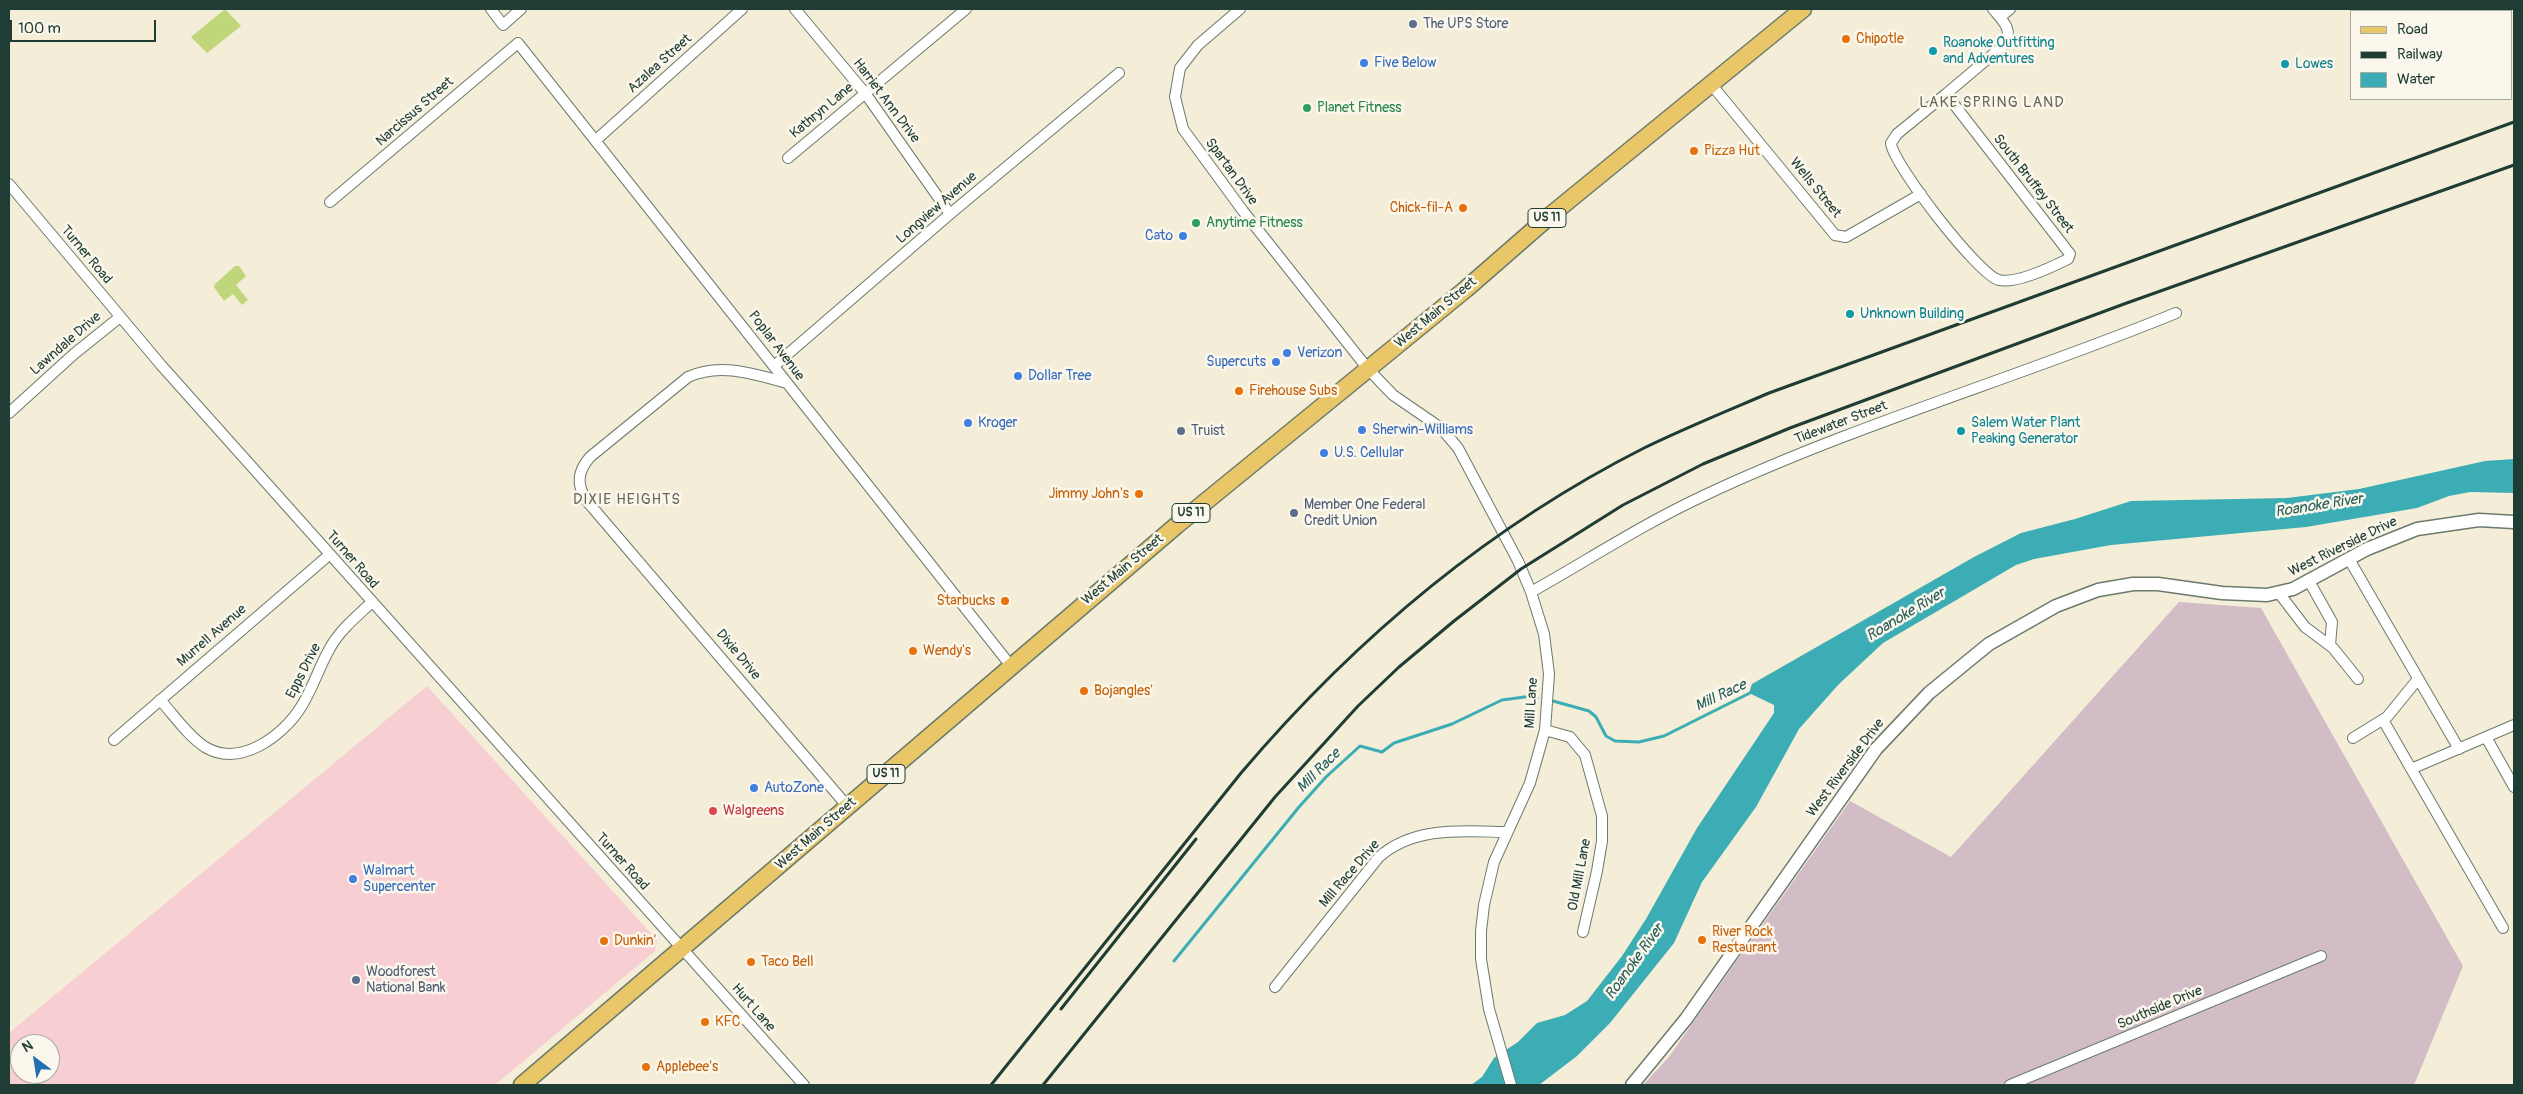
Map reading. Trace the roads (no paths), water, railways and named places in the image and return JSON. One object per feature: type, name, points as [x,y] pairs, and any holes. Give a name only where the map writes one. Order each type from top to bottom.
[{"type":"main road","name":"West Main Street","points":[[522,1085],[1177,525],[1466,289],[1559,208],[1799,10]]},
{"type":"street","points":[[491,9],[503,25],[521,9]]},
{"type":"street","name":"Azalea Street","points":[[596,140],[742,9]]},
{"type":"street","name":"Harriet Ann Drive","points":[[795,9],[865,93],[950,214]]},
{"type":"street","name":"Kathryn Lane","points":[[788,158],[966,9]]},
{"type":"street","name":"Spartan Drive","points":[[1240,9],[1198,45],[1180,68],[1175,97],[1183,129],[1251,221],[1368,369]]},
{"type":"street","points":[[1921,194],[1894,156],[1891,143],[1896,134],[2004,45],[2008,39],[2009,29],[1997,13],[2010,9]]},
{"type":"street","name":"Poplar Avenue","points":[[518,43],[1012,666]]},
{"type":"street","name":"Narcissus Street","points":[[330,202],[518,43]]},
{"type":"street","name":"Longview Avenue","points":[[774,366],[950,214],[1119,73]]},
{"type":"street","name":"Wells Street","points":[[1711,84],[1835,235],[1846,237],[1921,194]]},
{"type":"street","name":"South Bruffey Street","points":[[1921,194],[1969,255],[1992,278],[2011,280],[2070,257],[1946,94]]},
{"type":"street","name":"Turner Road","points":[[9,184],[120,317],[371,603],[681,948]]},
{"type":"street","name":"Tidewater Street","points":[[1531,592],[1675,510],[1752,474],[1953,395],[2089,347],[2176,313]]},
{"type":"street","name":"Lawndale Drive","points":[[9,413],[74,354],[120,317]]},
{"type":"street","name":"Dixie Drive","points":[[787,383],[746,373],[710,369],[688,377],[669,390],[590,457],[580,471],[579,478],[582,492],[606,522],[848,807]]},
{"type":"street","name":"Mill Lane","points":[[1368,369],[1393,395],[1441,428],[1458,448],[1504,532],[1531,592],[1547,654],[1548,704],[1545,730],[1530,783],[1506,832],[1489,881],[1481,931],[1483,981],[1511,1085]]},
{"type":"street","name":"West Riverside Drive","points":[[1632,1085],[1686,1019],[1876,749],[1922,699],[1968,659],[2028,620],[2056,606],[2098,590],[2133,584],[2158,584],[2251,596],[2279,593],[2309,581],[2349,559],[2417,529],[2479,520],[2514,522]]},
{"type":"street","name":"Murrell Avenue","points":[[114,740],[329,555]]},
{"type":"street","points":[[2349,559],[2458,749]]},
{"type":"street","points":[[2309,581],[2332,622],[2330,645]]},
{"type":"street","points":[[2279,593],[2305,627],[2330,645],[2358,679]]},
{"type":"street","name":"Epps Drive","points":[[160,700],[196,740],[207,748],[227,754],[248,752],[258,747],[294,717],[306,699],[330,648],[339,634],[371,603]]},
{"type":"street","points":[[2353,738],[2383,720],[2399,706],[2418,679]]},
{"type":"street","points":[[2383,720],[2503,928]]},
{"type":"street","points":[[2411,769],[2514,724]]},
{"type":"street","name":"Old Mill Lane","points":[[1545,730],[1570,737],[1585,755],[1602,816],[1602,841],[1597,872],[1583,932]]},
{"type":"street","points":[[2486,736],[2514,787]]},
{"type":"street","name":"Mill Race Drive","points":[[1275,987],[1379,857],[1400,841],[1432,834],[1506,832]]},
{"type":"street","name":"Hurt Lane","points":[[681,948],[804,1085]]},
{"type":"street","name":"Southside Drive","points":[[2010,1085],[2320,956]]},
{"type":"water","name":"Roanoke River","points":[[2514,459],[2514,493],[2470,492],[2449,496],[2417,508],[2306,527],[2111,545],[2034,559],[2016,565],[1883,643],[1838,685],[1799,729],[1756,807],[1702,882],[1674,943],[1610,1023],[1577,1056],[1539,1085],[1471,1085],[1482,1077],[1494,1058],[1518,1042],[1537,1023],[1565,1015],[1587,1001],[1622,956],[1646,919],[1697,828],[1774,713],[1774,705],[1749,693],[1752,684],[1974,557],[2021,533],[2075,519],[2131,501],[2287,498],[2359,489],[2485,461]]},
{"type":"waterway","name":"Mill Race","points":[[1553,701],[1589,711],[1596,717],[1606,736],[1615,741],[1639,742],[1664,736],[1752,692]]},
{"type":"waterway","name":"Mill Race","points":[[1174,961],[1299,807],[1326,777],[1360,746],[1382,752],[1394,743],[1452,724],[1502,700],[1532,696],[1537,698]]},
{"type":"railway","points":[[991,1085],[1241,773],[1284,724],[1330,677],[1426,590],[1478,550],[1531,513],[1587,479],[1644,448],[1769,393],[2514,122]]},
{"type":"railway","points":[[1043,1085],[1275,797],[1358,706],[1399,667],[1521,569],[1623,505],[1703,464],[1790,428],[2124,304],[2514,165]]},
{"type":"railway","points":[[1061,1009],[1196,839]]},
{"type":"place","name":"The UPS Store","points":[[1413,24]]},
{"type":"place","name":"Chipotle","points":[[1846,39]]},
{"type":"place","name":"Roanoke Outfitting and Adventures","points":[[1933,51]]},
{"type":"place","name":"Five Below","points":[[1364,63]]},
{"type":"place","name":"Lowes","points":[[2285,64]]},
{"type":"place","name":"Planet Fitness","points":[[1307,108]]},
{"type":"place","name":"Pizza Hut","points":[[1694,151]]},
{"type":"place","name":"Chick-fil-A","points":[[1463,208]]},
{"type":"place","name":"Anytime Fitness","points":[[1196,223]]},
{"type":"place","name":"Cato","points":[[1183,236]]},
{"type":"place","name":"Unknown Building","points":[[1850,314]]},
{"type":"place","name":"Verizon","points":[[1287,353]]},
{"type":"place","name":"Supercuts","points":[[1276,362]]},
{"type":"place","name":"Dollar Tree","points":[[1018,376]]},
{"type":"place","name":"Firehouse Subs","points":[[1239,391]]},
{"type":"place","name":"Kroger","points":[[968,423]]},
{"type":"place","name":"Sherwin-Williams","points":[[1362,430]]},
{"type":"place","name":"Truist","points":[[1181,431]]},
{"type":"place","name":"Salem Water Plant Peaking Generator","points":[[1961,431]]},
{"type":"place","name":"U.S. Cellular","points":[[1324,453]]},
{"type":"place","name":"Jimmy John's","points":[[1139,494]]},
{"type":"place","name":"Member One Federal Credit Union","points":[[1294,513]]},
{"type":"place","name":"Starbucks","points":[[1005,601]]},
{"type":"place","name":"Wendy's","points":[[913,651]]},
{"type":"place","name":"Bojangles'","points":[[1084,691]]},
{"type":"place","name":"AutoZone","points":[[754,788]]},
{"type":"place","name":"Walgreens","points":[[713,811]]},
{"type":"place","name":"Walmart Supercenter","points":[[353,879]]},
{"type":"place","name":"River Rock Restaurant","points":[[1702,940]]},
{"type":"place","name":"Dunkin'","points":[[604,941]]},
{"type":"place","name":"Taco Bell","points":[[751,962]]},
{"type":"place","name":"Woodforest National Bank","points":[[356,980]]},
{"type":"place","name":"KFC","points":[[705,1022]]},
{"type":"place","name":"Applebee's","points":[[646,1067]]},
{"type":"district","name":"LAKE SPRING LAND","points":[[1992,103]]},
{"type":"district","name":"DIXIE HEIGHTS","points":[[627,500]]}]
